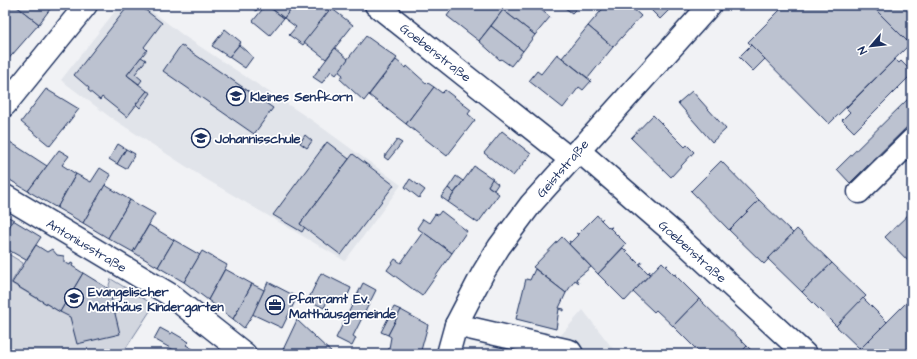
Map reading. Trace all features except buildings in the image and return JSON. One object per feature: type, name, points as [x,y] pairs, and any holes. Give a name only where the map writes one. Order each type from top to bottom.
[{"type":"street","points":[[5,106],[86,5]]},
{"type":"street","name":"Goebenstraße","points":[[376,5],[574,154],[675,234],[805,354]]},
{"type":"street","name":"Geiststraße","points":[[448,354],[456,325],[499,247],[531,204],[574,154],[710,5]]},
{"type":"street","points":[[859,192],[912,140]]},
{"type":"street","name":"Antoniusstraße","points":[[5,196],[169,294],[245,354]]},
{"type":"street","points":[[456,325],[570,351],[572,354]]},
{"type":"shaded area","name":"Johannisschule","points":[[120,5],[144,5],[184,36],[313,121],[401,185],[345,261],[204,178],[110,117],[61,80]]},
{"type":"shaded area","name":"Evangelischer Matthäus Kindergarten","points":[[5,252],[23,263],[11,283],[60,312],[113,298],[109,285],[111,279],[154,305],[126,348],[103,354],[5,354]]},
{"type":"shaded area","points":[[583,310],[617,354],[480,354],[492,321],[559,340],[561,335]]},
{"type":"place","name":"Kleines Senfkorn","points":[[236,96]]},
{"type":"place","name":"Johannisschule","points":[[201,138]]},
{"type":"place","name":"Evangelischer Matthäus Kindergarten","points":[[74,298]]},
{"type":"place","name":"Pfarramt Ev. Matthäusgemeinde","points":[[275,305]]}]
